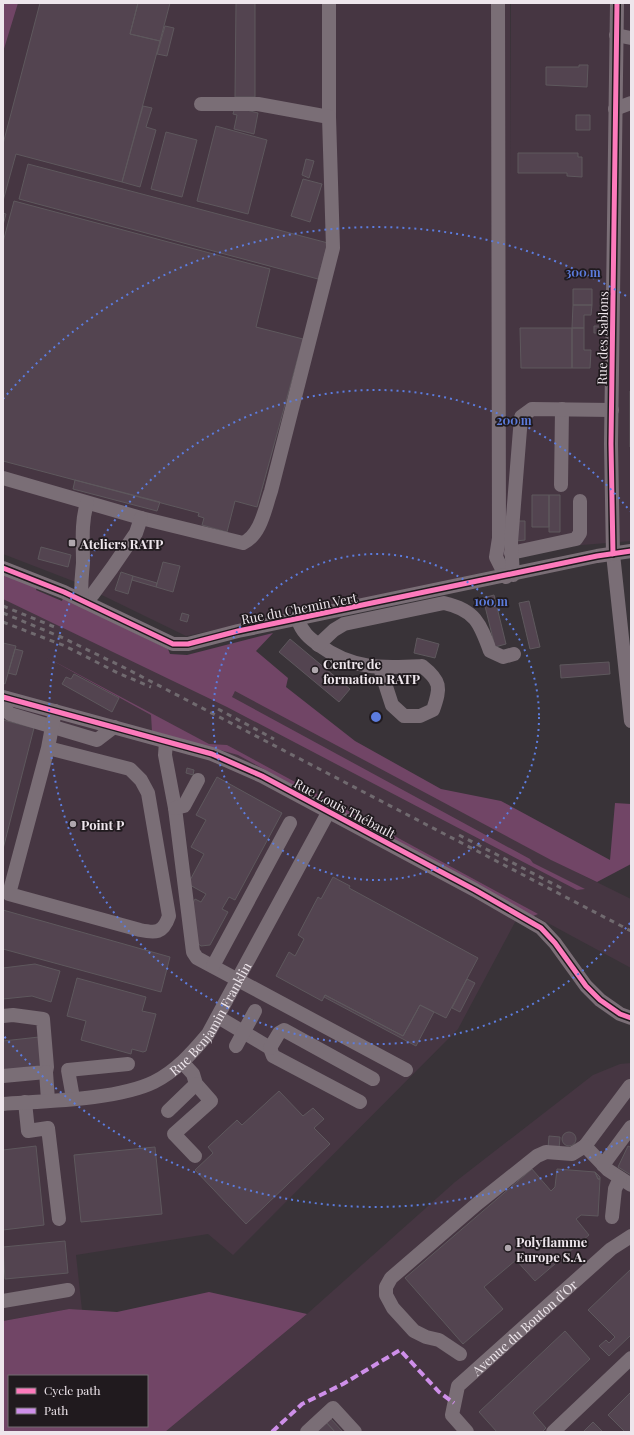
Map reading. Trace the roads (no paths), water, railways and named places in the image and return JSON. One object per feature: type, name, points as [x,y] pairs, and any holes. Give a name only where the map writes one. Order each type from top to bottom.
[{"type":"street","points":[[3,478],[141,518],[243,543],[249,540],[259,526],[271,491],[333,248],[329,117],[329,3]]},
{"type":"street","points":[[498,3],[500,538],[496,557],[509,576]]},
{"type":"street","name":"Rue des Sablons","points":[[617,3],[612,410],[613,554],[631,721]]},
{"type":"street","points":[[616,35],[631,38]]},
{"type":"street","points":[[615,109],[631,103]]},
{"type":"street","points":[[201,104],[258,104],[329,117]]},
{"type":"street","points":[[509,576],[521,417],[532,409],[612,410]]},
{"type":"street","points":[[561,485],[562,409]]},
{"type":"street","points":[[511,553],[576,539],[580,533],[580,501]]},
{"type":"street","points":[[87,503],[82,527],[83,565],[80,588],[82,600],[93,594],[112,568],[136,532],[141,518]]},
{"type":"street","name":"Rue du Chemin Vert","points":[[3,568],[82,600],[178,645],[188,644],[238,631],[631,551]]},
{"type":"street","points":[[318,644],[334,630],[344,624],[444,603],[456,606],[470,614],[480,625],[490,651],[503,657],[514,654]]},
{"type":"street","points":[[298,620],[300,628],[306,635],[333,656],[360,666],[380,668],[422,666],[436,677],[439,694],[433,710],[420,716],[404,716],[392,705],[380,668]]},
{"type":"street","points":[[5,698],[4,708],[6,712],[97,740],[114,727]]},
{"type":"street","name":"Rue Louis Thébault","points":[[5,698],[212,754],[249,769],[475,890],[541,928],[556,943],[586,986],[600,1000],[620,1014],[631,1018]]},
{"type":"street","points":[[48,748],[130,769],[142,780],[148,793],[169,916],[161,929],[156,932],[149,932],[9,894],[48,748],[56,711]]},
{"type":"street","points":[[166,742],[164,755],[175,808],[193,952],[197,958],[406,1070]]},
{"type":"street","points":[[175,808],[184,806],[198,780]]},
{"type":"street","name":"Rue Benjamin Franklin","points":[[3,1104],[73,1098],[132,1090],[154,1082],[183,1063],[208,1034],[218,1017],[329,811]]},
{"type":"street","points":[[213,966],[290,824]]},
{"type":"street","points":[[236,1046],[255,1011]]},
{"type":"street","points":[[3,1016],[13,1015],[43,1019],[48,1100]]},
{"type":"street","points":[[218,1017],[270,1048],[273,1056],[360,1102]]},
{"type":"street","points":[[270,1048],[278,1033],[284,1030],[373,1078]]},
{"type":"street","points":[[183,1063],[193,1074],[196,1084],[211,1101],[174,1134],[195,1156]]},
{"type":"street","points":[[73,1098],[68,1070],[128,1064]]},
{"type":"street","points":[[3,1076],[46,1072]]},
{"type":"street","points":[[168,1110],[196,1084]]},
{"type":"street","points":[[460,1354],[439,1340],[426,1337],[414,1331],[393,1308],[386,1295],[386,1287],[391,1278],[478,1203],[537,1156],[546,1152],[572,1154],[585,1146],[630,1086]]},
{"type":"street","points":[[25,1102],[28,1131],[48,1128],[59,1220]]},
{"type":"street","points":[[603,1164],[631,1127]]},
{"type":"street","points":[[585,1146],[608,1170],[625,1181],[615,1190],[612,1217]]},
{"type":"street","name":"Avenue du Bouton d'Or","points":[[467,1432],[452,1415],[458,1386],[611,1249],[631,1236]]},
{"type":"street","points":[[3,1301],[68,1290]]},
{"type":"street","points":[[554,1432],[631,1358]]},
{"type":"street","points":[[307,1432],[333,1408],[355,1432]]},
{"type":"railway","points":[[3,606],[57,628]]},
{"type":"railway","points":[[3,613],[61,637],[127,669],[631,931]]},
{"type":"railway","points":[[3,622],[65,646],[118,673],[151,687]]},
{"type":"railway","points":[[218,709],[274,739]]},
{"type":"railway","points":[[459,835],[565,890]]},
{"type":"place","name":"Ateliers RATP","points":[[72,543]]},
{"type":"place","name":"Centre de formation RATP","points":[[315,670]]},
{"type":"place","name":"Point P","points":[[73,824]]},
{"type":"place","name":"Polyflamme Europe S.A.","points":[[508,1248]]}]
